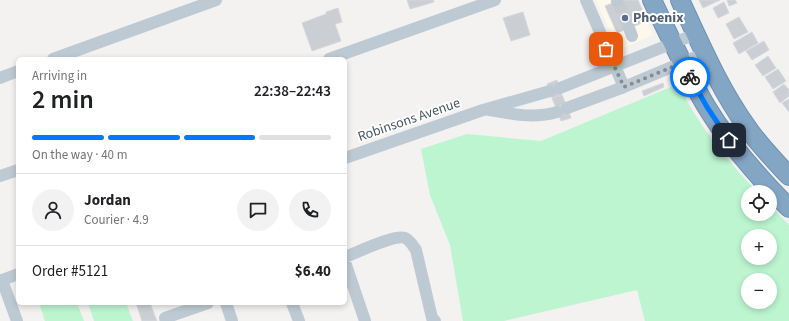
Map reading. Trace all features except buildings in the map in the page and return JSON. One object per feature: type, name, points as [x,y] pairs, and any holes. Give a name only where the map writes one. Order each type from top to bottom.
[{"type":"highway","points":[[652,0],[682,63],[721,129],[748,165],[789,208]]},
{"type":"highway","points":[[680,0],[727,97],[747,128],[769,155],[789,176]]},
{"type":"street","points":[[59,57],[216,0]]},
{"type":"street","points":[[335,57],[495,0]]},
{"type":"street","points":[[586,0],[624,87]]},
{"type":"street","name":"Robinsons Avenue","points":[[347,157],[484,110],[555,90],[696,34]]},
{"type":"street","name":"Robinsons Avenue","points":[[484,110],[529,116],[545,115],[624,87],[705,53]]},
{"type":"street","points":[[0,78],[16,72]]},
{"type":"street","points":[[0,176],[16,171]]},
{"type":"street","points":[[347,256],[394,238],[405,238],[416,250],[432,318],[434,321]]},
{"type":"street","points":[[347,268],[365,321]]},
{"type":"street","points":[[16,275],[1,280],[17,321]]},
{"type":"street","points":[[166,321],[166,318],[202,305]]},
{"type":"street","points":[[227,305],[232,321]]},
{"type":"street","points":[[293,305],[299,321]]},
{"type":"shaded area","name":"Phoenix","points":[[596,0],[637,0],[653,35],[619,50]]},
{"type":"green space","points":[[678,84],[694,114],[713,141],[751,185],[741,185],[741,221],[777,221],[777,212],[789,225],[789,321],[645,321],[637,290],[504,321],[463,321],[450,245],[430,195],[421,149],[467,134],[541,141]]},
{"type":"green space","points":[[78,305],[84,321],[45,321],[40,306]]},
{"type":"green space","points":[[89,305],[127,305],[133,321],[94,321]]},
{"type":"tunnel","points":[[617,1],[629,28]]},
{"type":"way so far","points":[[606,49],[624,87],[682,63],[690,77]]},
{"type":"place","name":"Phoenix","points":[[625,18]]},
{"type":"route","points":[[690,77],[707,107],[729,140]]}]
